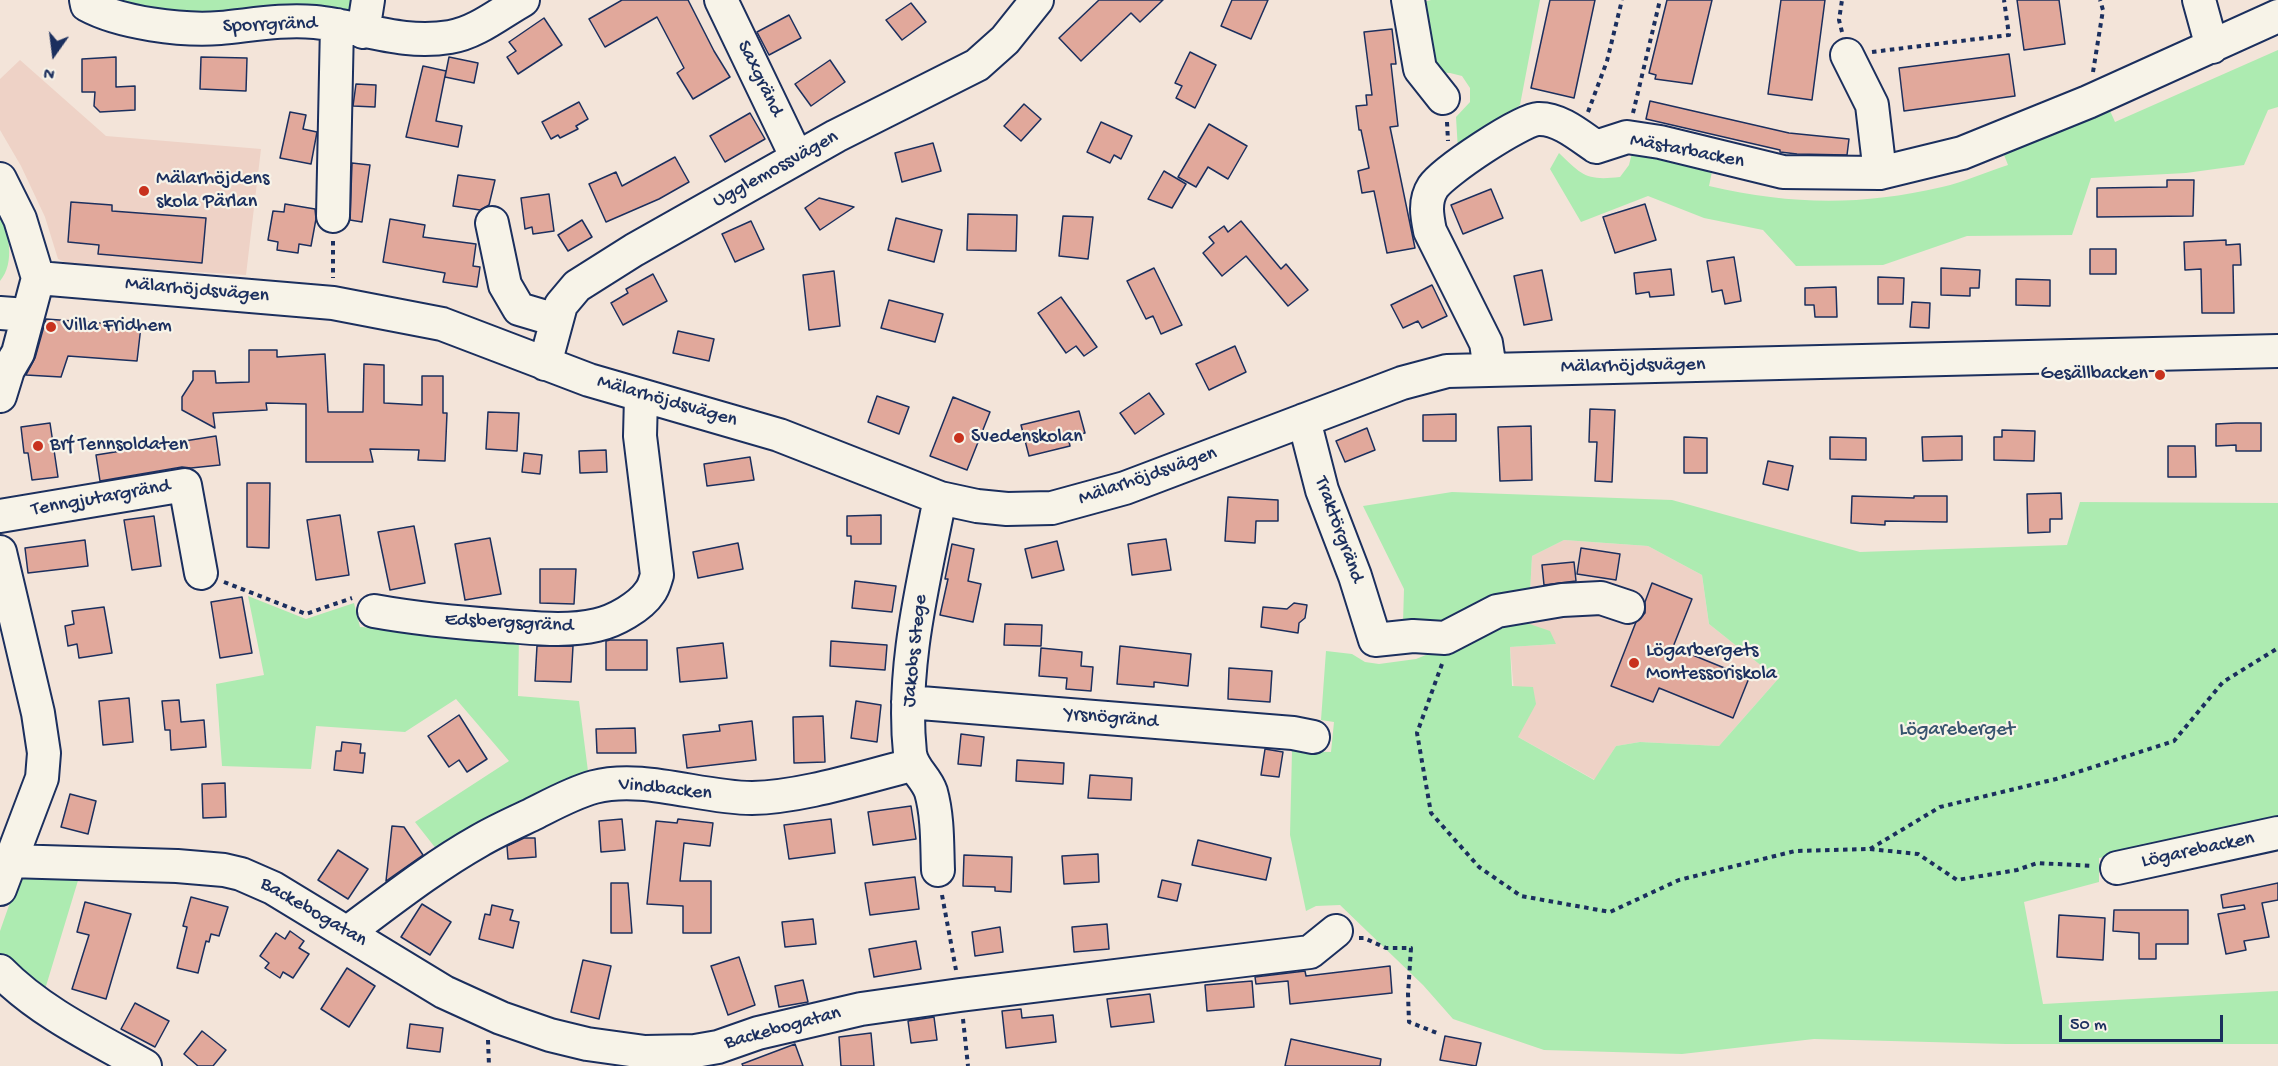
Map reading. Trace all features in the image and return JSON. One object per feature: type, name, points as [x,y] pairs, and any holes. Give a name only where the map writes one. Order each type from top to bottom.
[{"type":"street","name":"Sporrgränd","points":[[86,0],[87,5],[98,11],[139,21],[187,28],[220,28],[277,21],[350,28],[412,39],[451,37],[479,26],[523,0]]},
{"type":"street","points":[[333,216],[350,28],[368,0]]},
{"type":"street","name":"Saxgränd","points":[[721,0],[797,158]]},
{"type":"street","name":"Ugglemossvägen","points":[[545,364],[561,305],[578,286],[634,250],[836,136],[977,65],[994,52],[1037,0]]},
{"type":"street","points":[[1408,0],[1420,69],[1443,98]]},
{"type":"street","points":[[2199,0],[2212,47]]},
{"type":"street","name":"Mästarbacken","points":[[1490,369],[1486,344],[1430,231],[1427,199],[1439,180],[1482,149],[1529,120],[1551,121],[1579,135],[1596,147],[1627,137],[1660,142],[1783,172],[1880,173],[1962,153],[2088,102],[2278,16]]},
{"type":"street","points":[[1847,55],[1872,105],[1880,173]]},
{"type":"street","points":[[0,178],[23,227],[38,278],[14,314],[18,353],[8,370],[0,396]]},
{"type":"street","points":[[492,223],[505,285],[519,309],[556,320]]},
{"type":"street","name":"Mälarhöjdsvägen","points":[[38,278],[333,303],[442,324],[545,364],[642,396],[748,425],[940,498],[977,506],[1007,509],[1052,508],[1074,503],[1147,480],[1402,382],[1447,371],[2278,351]]},
{"type":"street","name":"Edsbergsgränd","points":[[374,611],[457,622],[567,628],[598,625],[644,600],[652,590],[657,575],[640,436],[642,396]]},
{"type":"street","name":"Traktörgränd","points":[[1304,420],[1322,490],[1355,576],[1375,640],[1413,636],[1445,638]]},
{"type":"street","name":"Tenngjutargränd","points":[[0,516],[185,485],[201,573]]},
{"type":"street","name":"Jakobs Stege","points":[[912,765],[908,702],[912,647],[940,498]]},
{"type":"street","points":[[0,552],[38,713],[44,753],[42,778],[4,875]]},
{"type":"street","points":[[1445,638],[1497,611],[1508,609],[1562,600],[1601,598],[1628,607]]},
{"type":"street","name":"Yrsnögränd","points":[[908,702],[1293,733],[1312,737]]},
{"type":"street","points":[[912,765],[927,783],[931,794],[936,826],[938,870]]},
{"type":"street","name":"Vindbacken","points":[[348,932],[412,885],[478,841],[557,802],[594,787],[618,783],[753,798],[804,790],[912,765]]},
{"type":"street","name":"Lögarebacken","points":[[2117,868],[2278,833]]},
{"type":"street","name":"Backebogatan","points":[[4,875],[177,866],[224,870],[240,874],[273,888],[444,992],[501,1018],[550,1035],[587,1044],[645,1052],[673,1052],[718,1047],[758,1033],[861,1009],[960,994],[1310,952],[1331,934]]},
{"type":"street","points":[[0,971],[18,990],[80,1030],[145,1066]]},
{"type":"path","points":[[1579,135],[1607,61],[1622,0]]},
{"type":"path","points":[[1627,137],[1659,0]]},
{"type":"path","points":[[1847,55],[2009,35],[2004,0]]},
{"type":"path","points":[[2088,102],[2103,10],[2100,0]]},
{"type":"path","points":[[1443,98],[1449,131],[1448,142]]},
{"type":"path","points":[[333,216],[333,303]]},
{"type":"path","points":[[201,573],[306,614],[357,596],[374,611]]},
{"type":"path","points":[[1445,638],[1442,664],[1417,733],[1431,813],[1479,867],[1521,896],[1610,912],[1679,880],[1795,851],[1870,849],[1918,854],[1957,880],[2017,870],[2037,863],[2117,868]]},
{"type":"path","points":[[1870,849],[1940,807],[2056,778],[2174,741],[2223,682],[2278,648]]},
{"type":"path","points":[[1331,934],[1364,938],[1386,948],[1411,948],[1409,1022],[1437,1033]]},
{"type":"shaded area","name":"Mälarhöjdens skola Pärlan","points":[[20,60],[106,136],[261,149],[246,275],[69,264],[58,259],[45,217],[21,166],[0,130],[0,79]]},
{"type":"shaded area","name":"Lögarbergets Montessoriskola","points":[[1564,540],[1648,546],[1702,575],[1709,624],[1778,679],[1719,746],[1640,742],[1616,746],[1595,780],[1518,737],[1510,647],[1556,644],[1515,619],[1530,593],[1532,556]]},
{"type":"green space","points":[[115,0],[356,0],[354,13],[161,15]]},
{"type":"green space","points":[[1431,0],[1540,0],[1520,105],[1458,150],[1456,117],[1470,102],[1470,88],[1462,76],[1433,72],[1420,3]]},
{"type":"green space","points":[[2278,50],[2278,107],[2268,110],[2244,165],[2186,173],[2091,178],[2072,235],[1967,236],[1883,265],[1796,266],[1763,230],[1704,218],[1648,196],[1581,222],[1550,169],[1559,153],[1585,175],[1599,178],[1620,177],[1629,165],[1633,149],[1713,167],[1709,186],[1739,192],[1798,200],[1883,198],[1950,185],[2008,165],[2001,147],[2107,104],[2115,122]]},
{"type":"green space","points":[[0,211],[8,237],[9,256],[8,265],[0,281]]},
{"type":"green space","name":"Lögareberget","points":[[1452,492],[1672,500],[1860,552],[2067,545],[2080,502],[2278,503],[2278,824],[2099,858],[2099,882],[2024,902],[2043,1004],[2278,991],[2278,1044],[2006,1044],[1814,1039],[1682,1054],[1544,1050],[1453,1019],[1423,985],[1340,905],[1316,906],[1306,911],[1290,835],[1292,751],[1331,752],[1334,722],[1321,720],[1326,651],[1352,654],[1365,662],[1379,664],[1416,659],[1515,619],[1550,631],[1556,644],[1510,647],[1512,686],[1533,687],[1536,704],[1518,737],[1594,780],[1616,746],[1640,742],[1719,746],[1778,679],[1709,624],[1702,575],[1648,546],[1564,540],[1532,556],[1530,593],[1447,627],[1403,623],[1404,589],[1363,506]]},
{"type":"green space","points":[[248,596],[306,619],[354,603],[360,627],[519,636],[518,696],[579,701],[589,779],[441,855],[415,822],[509,761],[456,699],[405,732],[316,726],[311,769],[222,766],[216,684],[264,675]]},
{"type":"green space","points":[[20,874],[80,874],[43,996],[0,958],[0,931]]},
{"type":"building","points":[[622,0],[688,0],[730,77],[693,99],[677,73],[684,68],[657,17],[605,47],[589,19]]},
{"type":"building","points":[[1099,0],[1163,0],[1140,22],[1131,13],[1081,61],[1059,38]]},
{"type":"building","points":[[1232,0],[1268,0],[1251,39],[1221,26]]},
{"type":"building","points":[[1550,0],[1595,0],[1574,98],[1531,88]]},
{"type":"building","points":[[1667,0],[1712,0],[1692,84],[1655,79],[1656,75],[1649,73]]},
{"type":"building","points":[[1781,0],[1825,0],[1812,100],[1768,94]]},
{"type":"building","points":[[2017,0],[2059,0],[2065,44],[2024,50]]},
{"type":"building","points":[[911,3],[926,22],[902,40],[886,20]]},
{"type":"building","points":[[789,15],[801,38],[769,55],[757,32]]},
{"type":"building","points":[[544,18],[562,45],[518,74],[507,57],[516,51],[509,42]]},
{"type":"building","points":[[1392,29],[1396,64],[1391,64],[1398,126],[1390,127],[1415,248],[1387,253],[1374,191],[1362,193],[1358,171],[1369,168],[1361,130],[1359,130],[1356,106],[1367,105],[1366,95],[1372,95],[1364,32]]},
{"type":"building","points":[[1190,52],[1216,65],[1195,108],[1176,98],[1182,86],[1175,83]]},
{"type":"building","points":[[2009,54],[2015,96],[1904,111],[1899,68]]},
{"type":"building","points":[[116,57],[116,87],[135,86],[135,110],[100,112],[94,106],[95,92],[82,92],[82,59]]},
{"type":"building","points":[[201,57],[247,58],[246,91],[200,89]]},
{"type":"building","points":[[449,57],[478,63],[474,83],[445,77]]},
{"type":"building","points":[[830,60],[845,82],[811,106],[795,84]]},
{"type":"building","points":[[423,66],[446,71],[436,121],[462,126],[458,147],[406,137]]},
{"type":"building","points":[[356,84],[376,85],[375,107],[353,106]]},
{"type":"building","points":[[1650,101],[1789,133],[1849,139],[1847,155],[1780,152],[1780,150],[1646,119]]},
{"type":"building","points":[[579,102],[588,119],[576,126],[578,129],[560,138],[558,135],[551,139],[542,122]]},
{"type":"building","points":[[1024,104],[1041,119],[1021,141],[1004,126]]},
{"type":"building","points":[[290,112],[306,115],[303,129],[317,132],[311,164],[280,158]]},
{"type":"building","points":[[750,113],[765,139],[725,162],[710,136]]},
{"type":"building","points":[[1101,122],[1132,136],[1121,159],[1114,155],[1110,163],[1087,152]]},
{"type":"building","points":[[1209,124],[1247,146],[1228,179],[1208,167],[1196,187],[1178,177]]},
{"type":"building","points":[[933,143],[941,171],[902,182],[895,153]]},
{"type":"building","points":[[675,157],[689,182],[659,199],[606,222],[589,184],[616,172],[622,186]]},
{"type":"building","points":[[352,163],[370,165],[362,222],[350,220]]},
{"type":"building","points":[[1164,171],[1186,184],[1172,208],[1148,199]]},
{"type":"building","points":[[458,175],[495,180],[489,205],[480,210],[453,206]]},
{"type":"building","points":[[2167,180],[2194,180],[2193,216],[2097,217],[2097,188],[2167,187]]},
{"type":"building","points":[[1491,189],[1503,218],[1463,234],[1451,205]]},
{"type":"building","points":[[549,194],[554,231],[533,234],[532,227],[525,229],[521,198]]},
{"type":"building","points":[[819,198],[854,207],[820,230],[805,208]]},
{"type":"building","points":[[71,202],[112,205],[112,211],[206,218],[202,263],[98,254],[99,245],[68,242]]},
{"type":"building","points":[[285,204],[315,209],[316,219],[311,246],[299,244],[298,253],[277,250],[278,242],[268,240],[273,211],[284,212]]},
{"type":"building","points":[[1645,204],[1656,240],[1615,253],[1603,217]]},
{"type":"building","points":[[968,214],[1017,215],[1016,251],[967,250]]},
{"type":"building","points":[[1063,216],[1093,217],[1088,259],[1059,256]]},
{"type":"building","points":[[896,218],[942,230],[934,262],[888,250]]},
{"type":"building","points":[[390,219],[425,225],[423,237],[476,244],[473,266],[480,267],[477,287],[443,282],[445,273],[383,262]]},
{"type":"building","points":[[582,220],[592,237],[568,251],[558,235]]},
{"type":"building","points":[[751,221],[764,249],[735,262],[722,234]]},
{"type":"building","points":[[1241,221],[1281,269],[1286,264],[1308,290],[1288,306],[1246,256],[1222,276],[1203,253],[1214,243],[1209,237],[1224,226],[1228,232]]},
{"type":"building","points":[[2226,240],[2226,245],[2240,244],[2241,265],[2233,265],[2234,313],[2202,313],[2201,269],[2185,270],[2184,242]]},
{"type":"building","points":[[2090,249],[2116,249],[2116,274],[2090,274]]},
{"type":"building","points":[[1734,257],[1741,301],[1725,304],[1722,290],[1712,292],[1707,261]]},
{"type":"building","points":[[1154,268],[1182,325],[1161,334],[1153,316],[1146,319],[1127,281]]},
{"type":"building","points":[[1941,268],[1980,270],[1979,288],[1970,288],[1970,296],[1941,295]]},
{"type":"building","points":[[1671,269],[1674,295],[1650,297],[1649,292],[1636,294],[1634,273]]},
{"type":"building","points":[[1542,270],[1552,320],[1524,325],[1514,276]]},
{"type":"building","points":[[834,271],[840,326],[809,330],[803,275]]},
{"type":"building","points":[[653,274],[667,301],[623,325],[611,303],[628,293],[626,289]]},
{"type":"building","points":[[1878,277],[1904,278],[1903,304],[1878,304]]},
{"type":"building","points":[[2016,279],[2050,280],[2050,306],[2016,305]]},
{"type":"building","points":[[1432,285],[1447,316],[1422,328],[1418,321],[1403,328],[1391,305]]},
{"type":"building","points":[[1836,287],[1837,317],[1815,317],[1814,305],[1805,305],[1805,288]]},
{"type":"building","points":[[1061,297],[1097,347],[1084,356],[1076,346],[1066,353],[1038,313]]},
{"type":"building","points":[[889,300],[943,314],[935,342],[881,328]]},
{"type":"building","points":[[1912,302],[1930,303],[1929,328],[1910,327]]},
{"type":"building","points":[[46,319],[141,326],[137,361],[68,356],[61,377],[26,375],[35,358]]},
{"type":"building","points":[[678,331],[714,339],[709,361],[673,353]]},
{"type":"building","points":[[1235,346],[1246,372],[1209,390],[1196,364]]},
{"type":"building","points":[[249,350],[277,350],[277,357],[325,354],[328,412],[363,412],[364,364],[384,365],[384,403],[422,405],[422,376],[443,376],[443,413],[447,413],[445,461],[418,460],[419,450],[370,449],[373,462],[306,462],[306,404],[266,403],[267,410],[213,413],[215,428],[182,410],[182,397],[193,380],[193,371],[215,371],[216,383],[249,382]]},
{"type":"building","points":[[1149,393],[1164,414],[1135,434],[1120,413]]},
{"type":"building","points":[[877,396],[909,407],[899,434],[868,422]]},
{"type":"building","points":[[953,397],[990,412],[967,470],[930,456]]},
{"type":"building","points":[[1590,409],[1615,410],[1612,482],[1595,481],[1597,442],[1589,442]]},
{"type":"building","points":[[1079,411],[1085,433],[1068,437],[1070,446],[1029,456],[1021,425]]},
{"type":"building","points":[[488,412],[519,413],[517,451],[486,449]]},
{"type":"building","points":[[1456,414],[1456,441],[1423,441],[1423,415]]},
{"type":"building","name":"Brf Tennsoldaten","points":[[50,423],[58,477],[32,480],[28,453],[24,453],[21,427]]},
{"type":"building","points":[[2261,423],[2261,451],[2236,451],[2236,445],[2216,446],[2216,424]]},
{"type":"building","points":[[1531,426],[1532,480],[1500,481],[1498,427]]},
{"type":"building","points":[[1367,428],[1375,450],[1345,462],[1336,441]]},
{"type":"building","points":[[2002,430],[2035,431],[2034,461],[1994,460],[1994,437],[2002,437]]},
{"type":"building","points":[[216,436],[220,465],[182,467],[100,481],[96,455]]},
{"type":"building","points":[[1962,436],[1962,460],[1923,461],[1922,437]]},
{"type":"building","points":[[1684,437],[1707,438],[1707,473],[1684,473]]},
{"type":"building","points":[[1830,437],[1866,438],[1866,460],[1830,459]]},
{"type":"building","points":[[2168,446],[2195,446],[2196,477],[2168,477]]},
{"type":"building","points":[[606,450],[607,472],[580,473],[579,451]]},
{"type":"building","points":[[524,453],[542,455],[540,474],[522,472]]},
{"type":"building","points":[[750,457],[754,480],[707,486],[704,464]]},
{"type":"building","points":[[1768,461],[1793,466],[1788,490],[1763,484]]},
{"type":"building","points":[[247,483],[270,483],[269,548],[247,547]]},
{"type":"building","points":[[2061,493],[2062,519],[2050,519],[2050,532],[2028,533],[2027,494]]},
{"type":"building","points":[[1852,496],[1914,498],[1914,496],[1947,496],[1947,522],[1885,521],[1885,525],[1851,523]]},
{"type":"building","points":[[1228,497],[1278,500],[1278,521],[1256,521],[1255,543],[1225,541]]},
{"type":"building","points":[[340,515],[349,575],[316,580],[307,520]]},
{"type":"building","points":[[881,515],[881,544],[851,544],[851,536],[847,536],[847,516]]},
{"type":"building","points":[[154,516],[161,566],[132,570],[124,520]]},
{"type":"building","points":[[414,526],[425,583],[390,590],[378,532]]},
{"type":"building","points":[[490,538],[501,594],[465,600],[455,544]]},
{"type":"building","points":[[1166,539],[1171,570],[1132,575],[1128,544]]},
{"type":"building","points":[[85,540],[88,566],[28,573],[25,548]]},
{"type":"building","points":[[1057,541],[1064,570],[1032,578],[1025,549]]},
{"type":"building","points":[[738,543],[743,569],[698,578],[693,552]]},
{"type":"building","points":[[952,544],[974,549],[968,581],[981,584],[973,622],[940,615],[948,579],[945,579]]},
{"type":"building","points":[[1581,548],[1620,554],[1616,580],[1577,574]]},
{"type":"building","points":[[1574,562],[1576,581],[1544,585],[1542,565]]},
{"type":"building","points":[[540,569],[576,569],[574,604],[540,603]]},
{"type":"building","points":[[855,581],[896,586],[892,612],[852,608]]},
{"type":"building","points":[[1652,583],[1692,599],[1673,647],[1749,678],[1733,718],[1659,688],[1653,702],[1611,686],[1636,622],[1645,613],[1645,602]]},
{"type":"building","points":[[242,597],[252,653],[220,658],[211,602]]},
{"type":"building","points":[[1294,603],[1307,605],[1305,618],[1299,623],[1298,633],[1261,627],[1263,607],[1287,609]]},
{"type":"building","points":[[104,607],[112,653],[79,658],[77,644],[68,646],[65,626],[74,624],[72,611]]},
{"type":"building","points":[[1005,624],[1042,625],[1041,646],[1004,645]]},
{"type":"building","points":[[647,640],[647,670],[606,670],[606,641]]},
{"type":"building","points":[[831,641],[887,645],[885,670],[830,666]]},
{"type":"building","points":[[723,643],[727,678],[680,682],[677,648]]},
{"type":"building","points":[[537,646],[573,646],[571,682],[535,681]]},
{"type":"building","points":[[1120,646],[1191,654],[1188,686],[1154,682],[1154,687],[1117,684]]},
{"type":"building","points":[[1041,648],[1082,652],[1081,666],[1093,667],[1091,691],[1066,689],[1067,678],[1039,676]]},
{"type":"building","points":[[1229,668],[1272,671],[1270,702],[1228,699]]},
{"type":"building","points":[[129,698],[133,742],[103,745],[99,701]]},
{"type":"building","points":[[179,700],[181,722],[204,720],[206,747],[171,750],[170,730],[165,730],[162,701]]},
{"type":"building","points":[[856,701],[881,705],[877,742],[851,738]]},
{"type":"building","points":[[459,715],[487,759],[467,772],[459,760],[449,767],[428,736]]},
{"type":"building","points":[[823,716],[825,762],[794,763],[793,717]]},
{"type":"building","points":[[752,721],[756,760],[687,768],[683,735],[720,731],[719,725]]},
{"type":"building","points":[[635,728],[636,753],[597,753],[596,729]]},
{"type":"building","points":[[961,734],[984,737],[981,766],[958,764]]},
{"type":"building","points":[[342,742],[361,744],[360,753],[365,753],[363,773],[334,770],[336,751],[341,751]]},
{"type":"building","points":[[1265,749],[1283,752],[1279,777],[1261,775]]},
{"type":"building","points":[[1017,760],[1064,763],[1063,784],[1016,781]]},
{"type":"building","points":[[1090,775],[1132,778],[1131,800],[1088,798]]},
{"type":"building","points":[[225,783],[226,817],[203,818],[202,784]]},
{"type":"building","points":[[70,794],[96,801],[88,834],[61,827]]},
{"type":"building","points":[[911,806],[916,839],[873,845],[868,812]]},
{"type":"building","points":[[622,819],[625,850],[601,852],[599,821]]},
{"type":"building","points":[[678,819],[713,823],[710,846],[684,843],[680,881],[711,881],[711,933],[683,933],[683,906],[647,904],[656,821],[677,823]]},
{"type":"building","points":[[831,819],[835,853],[789,859],[784,825]]},
{"type":"building","points":[[392,826],[404,827],[423,855],[386,881]]},
{"type":"building","points":[[524,838],[535,838],[536,857],[508,859],[507,846]]},
{"type":"building","points":[[1198,840],[1271,858],[1266,880],[1192,865]]},
{"type":"building","points":[[338,850],[368,869],[348,899],[318,880]]},
{"type":"building","points":[[1098,854],[1099,882],[1064,884],[1062,856]]},
{"type":"building","points":[[964,855],[1012,857],[1011,892],[995,891],[995,887],[963,886]]},
{"type":"building","points":[[915,877],[919,909],[870,915],[865,883]]},
{"type":"building","points":[[1162,880],[1181,884],[1177,901],[1158,897]]},
{"type":"building","points":[[611,883],[628,883],[632,933],[611,933]]},
{"type":"building","points":[[2278,883],[2278,900],[2262,903],[2269,937],[2244,941],[2246,950],[2226,954],[2218,914],[2245,909],[2244,905],[2223,908],[2221,895]]},
{"type":"building","points":[[191,897],[228,907],[219,936],[211,934],[209,942],[206,941],[198,973],[177,968],[187,927],[183,926]]},
{"type":"building","points":[[85,902],[131,914],[106,999],[72,989],[89,935],[77,932]]},
{"type":"building","points":[[422,904],[451,922],[430,955],[401,937]]},
{"type":"building","points":[[492,905],[513,910],[510,920],[519,922],[513,948],[479,939],[485,914],[490,915]]},
{"type":"building","points":[[2114,910],[2188,910],[2188,944],[2156,944],[2156,959],[2139,959],[2139,933],[2113,931]]},
{"type":"building","points":[[2059,915],[2105,918],[2103,960],[2057,957]]},
{"type":"building","points":[[813,919],[816,944],[785,947],[782,922]]},
{"type":"building","points":[[1107,924],[1109,949],[1074,952],[1072,927]]},
{"type":"building","points":[[1000,927],[1003,952],[975,956],[972,932]]},
{"type":"building","points":[[290,931],[304,941],[299,948],[309,954],[293,978],[283,972],[280,978],[265,968],[269,963],[260,956],[276,933],[285,939]]},
{"type":"building","points":[[916,941],[921,969],[874,977],[869,949]]},
{"type":"building","points":[[739,957],[755,1005],[728,1015],[711,966]]},
{"type":"building","points":[[583,960],[611,966],[599,1019],[571,1012]]},
{"type":"building","points":[[1390,966],[1392,993],[1290,1004],[1288,981],[1256,984],[1255,977],[1305,971],[1306,976]]},
{"type":"building","points":[[347,968],[375,986],[349,1027],[321,1009]]},
{"type":"building","points":[[803,980],[808,1002],[779,1007],[775,986]]},
{"type":"building","points":[[1252,981],[1254,1007],[1207,1011],[1205,985]]},
{"type":"building","points":[[1150,994],[1154,1022],[1111,1027],[1107,999]]},
{"type":"building","points":[[135,1003],[169,1021],[155,1047],[121,1029]]},
{"type":"building","points":[[1021,1009],[1022,1018],[1053,1015],[1056,1042],[1006,1048],[1002,1011]]},
{"type":"building","points":[[934,1017],[937,1040],[911,1043],[908,1021]]},
{"type":"building","points":[[410,1024],[443,1028],[440,1052],[407,1048]]},
{"type":"building","points":[[202,1031],[226,1050],[213,1066],[198,1066],[184,1054]]},
{"type":"building","points":[[871,1033],[874,1066],[841,1066],[839,1037]]},
{"type":"building","points":[[1445,1036],[1481,1043],[1476,1066],[1440,1060]]},
{"type":"building","points":[[1291,1039],[1381,1059],[1380,1066],[1285,1066]]},
{"type":"building","points":[[795,1044],[803,1066],[743,1066],[742,1064]]},
{"type":"place","name":"Mälarhöjdens skola Pärlan","points":[[144,191]]},
{"type":"place","name":"Villa Fridhem","points":[[51,327]]},
{"type":"place","name":"Gesällbacken","points":[[2160,375]]},
{"type":"place","name":"Svedenskolan","points":[[959,438]]},
{"type":"place","name":"Brf Tennsoldaten","points":[[38,446]]},
{"type":"place","name":"Lögarbergets Montessoriskola","points":[[1634,663]]}]
